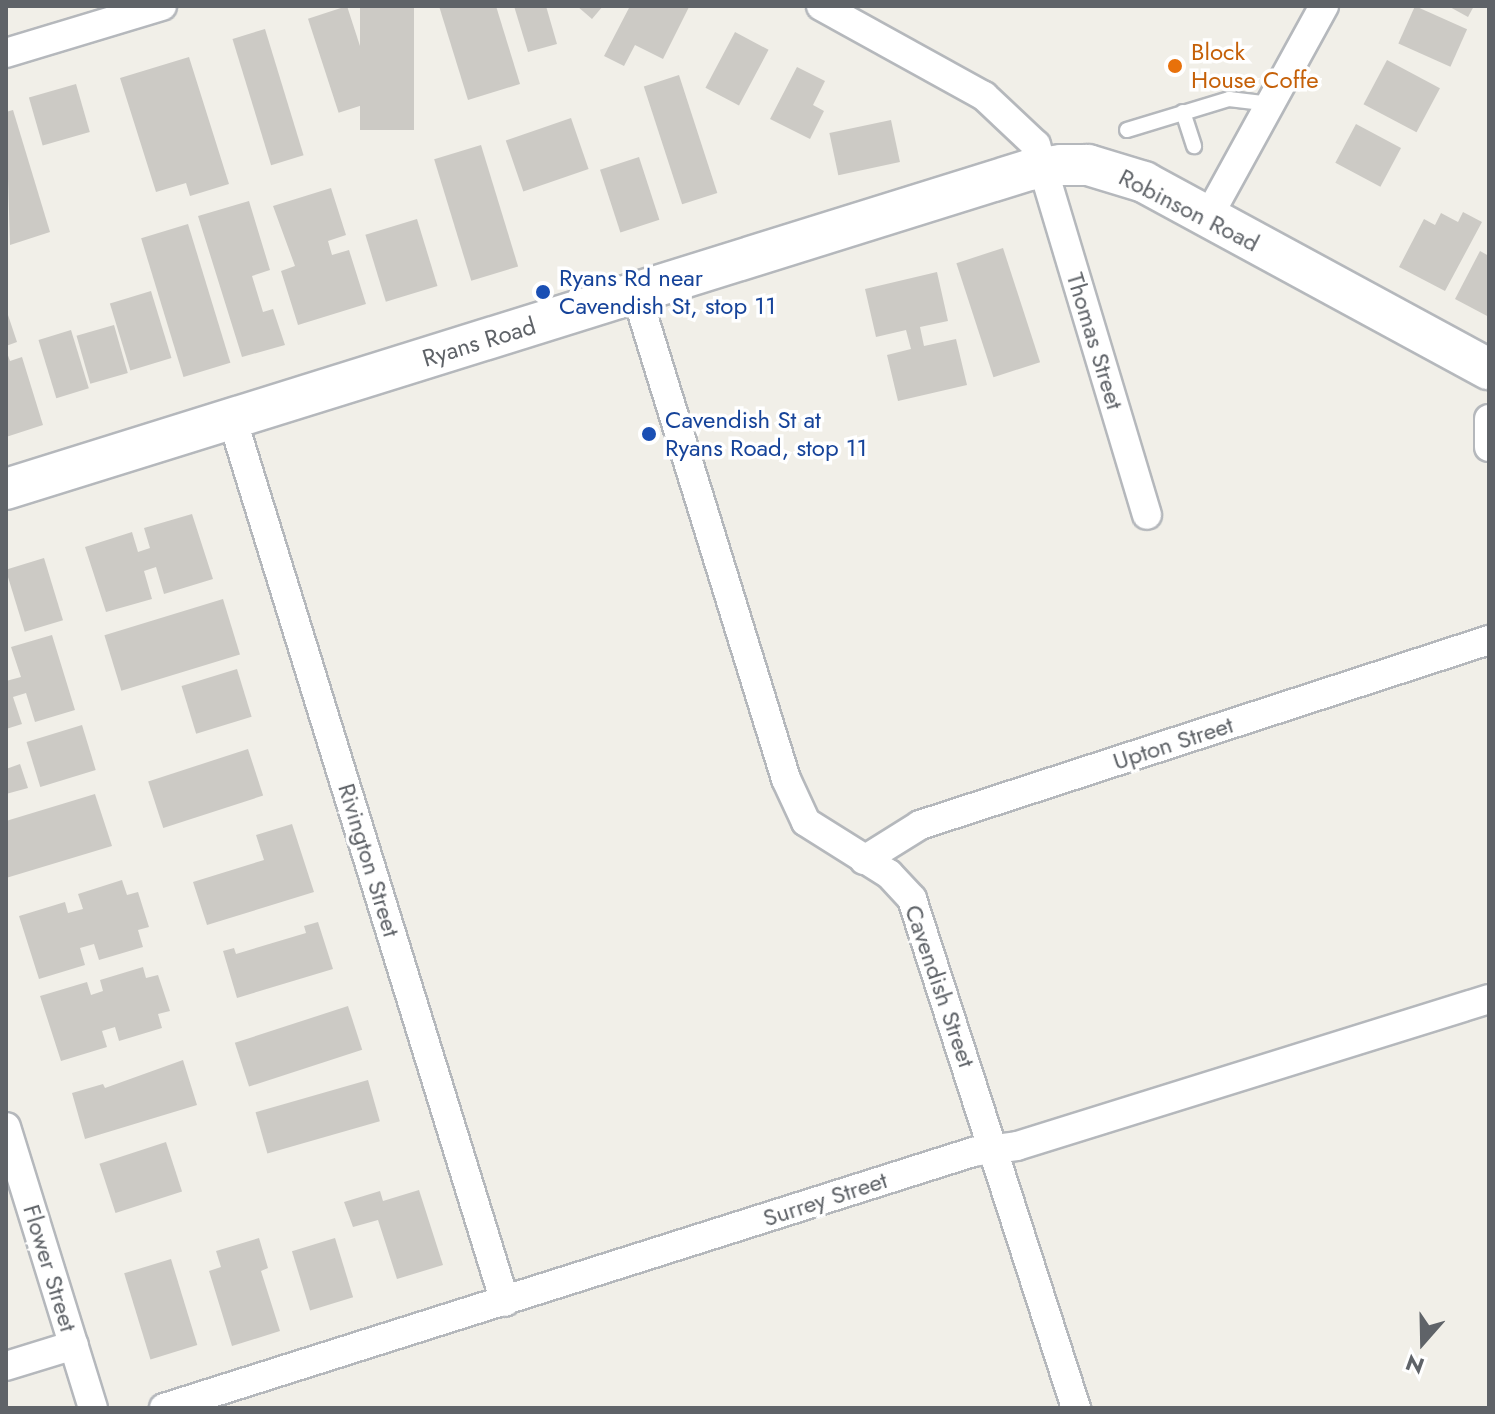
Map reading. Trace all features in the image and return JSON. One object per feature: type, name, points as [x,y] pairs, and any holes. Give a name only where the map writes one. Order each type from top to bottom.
[{"type":"street","points":[[6,53],[162,6]]},
{"type":"street","points":[[821,6],[984,96],[1028,135],[1044,167]]},
{"type":"street","points":[[1208,217],[1324,6]]},
{"type":"street","name":"Robinson Road","points":[[1044,167],[1088,165],[1125,175],[1489,369]]},
{"type":"street","name":"Ryans Road","points":[[6,489],[1044,167]]},
{"type":"street","name":"Thomas Street","points":[[1044,167],[1147,515]]},
{"type":"street","name":"Cavendish Street","points":[[636,293],[795,801],[815,830],[896,879],[912,899],[1076,1408]]},
{"type":"street","name":"Rivington Street","points":[[232,418],[505,1302]]},
{"type":"street","points":[[1489,419],[1489,447]]},
{"type":"street","name":"Upton Street","points":[[864,860],[920,825],[1489,640]]},
{"type":"street","name":"Surrey Street","points":[[164,1408],[973,1152],[994,1150],[1489,999]]},
{"type":"street","name":"Flower Street","points":[[6,1127],[93,1408]]},
{"type":"street","points":[[6,1366],[74,1345]]},
{"type":"lane","points":[[1127,130],[1237,98],[1271,104]]},
{"type":"lane","points":[[1183,112],[1194,146]]},
{"type":"building","points":[[347,6],[378,100],[339,113],[308,19]]},
{"type":"building","points":[[360,6],[414,6],[414,130],[360,130]]},
{"type":"building","points":[[439,6],[496,6],[520,84],[468,100]]},
{"type":"building","points":[[514,6],[546,6],[557,44],[528,52]]},
{"type":"building","points":[[577,6],[603,6],[592,19]]},
{"type":"building","points":[[630,6],[689,7],[663,59],[635,45],[624,66],[604,56]]},
{"type":"building","points":[[1415,6],[1467,29],[1450,67],[1398,43]]},
{"type":"building","points":[[1448,6],[1474,6],[1468,17]]},
{"type":"building","points":[[265,29],[304,155],[271,165],[232,39]]},
{"type":"building","points":[[735,32],[769,50],[739,105],[705,88]]},
{"type":"building","points":[[189,57],[229,184],[190,196],[186,183],[156,192],[120,78]]},
{"type":"building","points":[[1387,60],[1440,88],[1417,132],[1364,104]]},
{"type":"building","points":[[797,67],[825,81],[813,105],[824,111],[810,139],[770,119]]},
{"type":"building","points":[[679,75],[717,193],[682,204],[644,86]]},
{"type":"building","points":[[76,84],[90,132],[43,146],[29,98]]},
{"type":"building","points":[[13,110],[50,232],[10,245],[6,112]]},
{"type":"building","points":[[571,118],[589,169],[523,192],[506,140]]},
{"type":"building","points":[[891,120],[900,162],[838,175],[829,133]]},
{"type":"building","points":[[1356,124],[1401,148],[1380,187],[1335,163]]},
{"type":"building","points":[[481,145],[518,266],[471,281],[434,159]]},
{"type":"building","points":[[639,157],[659,220],[620,232],[600,170]]},
{"type":"building","points":[[331,188],[346,235],[328,241],[332,255],[349,250],[366,304],[298,325],[281,271],[295,266],[273,206]]},
{"type":"building","points":[[249,201],[270,270],[252,276],[263,312],[273,309],[285,345],[242,357],[198,216]]},
{"type":"building","points":[[1463,212],[1482,222],[1445,291],[1399,267],[1424,219],[1435,225],[1441,213],[1458,222]]},
{"type":"building","points":[[417,219],[437,286],[386,302],[365,235]]},
{"type":"building","points":[[188,224],[230,363],[184,377],[141,238]]},
{"type":"building","points":[[1003,248],[1040,362],[993,377],[956,263]]},
{"type":"building","points":[[1480,251],[1489,256],[1489,317],[1455,299]]},
{"type":"building","points":[[937,272],[948,321],[920,327],[924,346],[956,339],[967,385],[898,401],[887,355],[911,349],[906,330],[876,337],[865,289]]},
{"type":"building","points":[[151,291],[171,358],[130,371],[110,304]]},
{"type":"building","points":[[6,309],[17,342],[6,346]]},
{"type":"building","points":[[114,325],[128,373],[90,384],[77,336]]},
{"type":"building","points":[[71,330],[89,388],[56,398],[38,340]]},
{"type":"building","points":[[6,350],[10,361],[22,357],[43,425],[6,437]]},
{"type":"building","points":[[192,514],[213,579],[164,594],[156,567],[144,571],[152,599],[106,612],[85,547],[132,532],[138,552],[150,548],[144,528]]},
{"type":"building","points":[[44,558],[63,620],[25,632],[6,570]]},
{"type":"building","points":[[223,599],[240,654],[121,691],[104,635]]},
{"type":"building","points":[[52,635],[75,710],[35,722],[26,693],[13,697],[22,724],[6,729],[6,681],[21,677],[11,647]]},
{"type":"building","points":[[237,669],[252,717],[196,734],[182,686]]},
{"type":"building","points":[[82,725],[96,770],[40,787],[27,742]]},
{"type":"building","points":[[248,749],[263,796],[163,828],[148,781]]},
{"type":"building","points":[[20,764],[28,788],[6,794],[6,769]]},
{"type":"building","points":[[95,794],[112,846],[6,878],[6,821]]},
{"type":"building","points":[[292,824],[314,892],[207,925],[193,882],[264,860],[256,835]]},
{"type":"building","points":[[122,880],[127,895],[138,892],[149,927],[138,930],[143,947],[99,960],[94,944],[80,948],[85,965],[39,979],[19,916],[65,902],[68,913],[83,909],[78,894]]},
{"type":"building","points":[[318,922],[333,969],[237,998],[223,951],[234,948],[236,954],[306,933],[304,926]]},
{"type":"building","points":[[143,967],[146,978],[158,975],[170,1011],[158,1014],[162,1028],[119,1041],[115,1027],[102,1031],[107,1047],[61,1061],[40,996],[87,982],[91,995],[103,991],[100,980]]},
{"type":"building","points":[[348,1006],[362,1050],[249,1087],[235,1043]]},
{"type":"building","points":[[183,1060],[197,1105],[85,1139],[72,1093],[103,1084],[105,1088]]},
{"type":"building","points":[[368,1080],[380,1121],[267,1154],[256,1112]]},
{"type":"building","points":[[166,1142],[182,1191],[115,1213],[99,1164]]},
{"type":"building","points":[[419,1190],[443,1265],[397,1279],[378,1220],[353,1227],[344,1202],[380,1191],[383,1201]]},
{"type":"building","points":[[259,1238],[268,1268],[261,1271],[280,1331],[232,1346],[209,1271],[221,1267],[216,1251]]},
{"type":"building","points":[[335,1238],[353,1297],[310,1310],[292,1251]]},
{"type":"building","points":[[171,1259],[197,1345],[150,1359],[124,1273]]},
{"type":"place","name":"Block House Coffe","points":[[1175,66]]},
{"type":"place","name":"Ryans Rd near Cavendish St, stop 11","points":[[543,292]]},
{"type":"place","name":"Cavendish St at Ryans Road, stop 11","points":[[649,434]]}]
